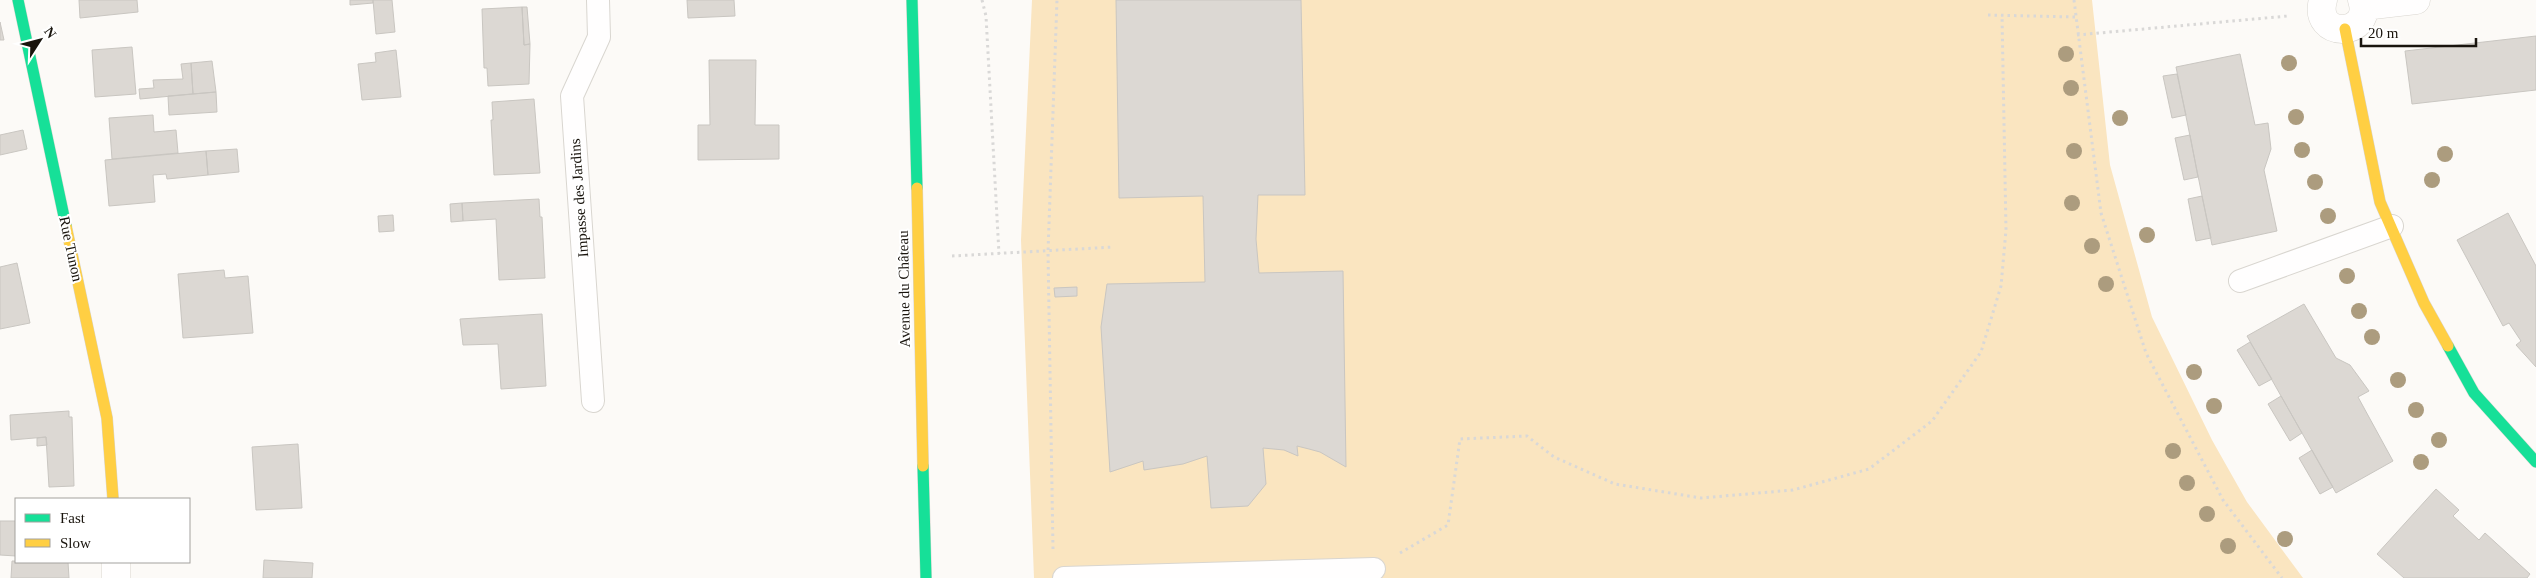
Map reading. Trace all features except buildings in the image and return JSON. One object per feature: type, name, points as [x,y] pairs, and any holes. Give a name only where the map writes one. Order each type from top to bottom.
[{"type":"street","name":"Rue Tunon","points":[[18,0],[107,418],[113,498]]},
{"type":"street","name":"Avenue du Château","points":[[912,0],[926,578]]},
{"type":"street","points":[[2323,6],[2324,19],[2333,27],[2345,29],[2351,28],[2361,19],[2363,3],[2416,0]]},
{"type":"street","points":[[2345,29],[2380,202],[2424,303],[2474,393],[2536,462]]},
{"type":"street","points":[[116,563],[116,578]]},
{"type":"lane","name":"Impasse des Jardins","points":[[593,401],[572,96],[599,37],[598,0]]},
{"type":"lane","points":[[2240,281],[2392,226]]},
{"type":"lane","points":[[1064,578],[1374,569]]},
{"type":"path","points":[[982,0],[986,16],[999,254]]},
{"type":"path","points":[[1054,558],[1048,252],[1057,0]]},
{"type":"path","points":[[2074,0],[2101,213],[2146,353],[2223,500],[2282,578]]},
{"type":"path","points":[[2077,35],[2323,6]]},
{"type":"path","points":[[1988,15],[2075,17]]},
{"type":"path","points":[[1374,569],[1448,524],[1460,440],[1527,436],[1554,457],[1615,484],[1701,498],[1793,490],[1868,469],[1932,421],[1980,352],[2001,286],[2006,230],[2002,16]]},
{"type":"path","points":[[918,258],[1114,247]]},
{"type":"shaded area","points":[[1032,0],[2092,0],[2110,165],[2152,317],[2212,440],[2247,502],[2303,578],[1034,578],[1021,240]]},
{"type":"traffic: fast","points":[[18,0],[66,226]]},
{"type":"traffic: fast","points":[[912,0],[917,188]]},
{"type":"traffic: fast","points":[[2448,346],[2474,393],[2536,462]]},
{"type":"traffic: fast","points":[[923,466],[926,578]]},
{"type":"traffic: slow","points":[[2345,29],[2380,202],[2424,303],[2448,346]]},
{"type":"traffic: slow","points":[[917,188],[923,466]]},
{"type":"traffic: slow","points":[[66,226],[107,418],[113,498]]}]
